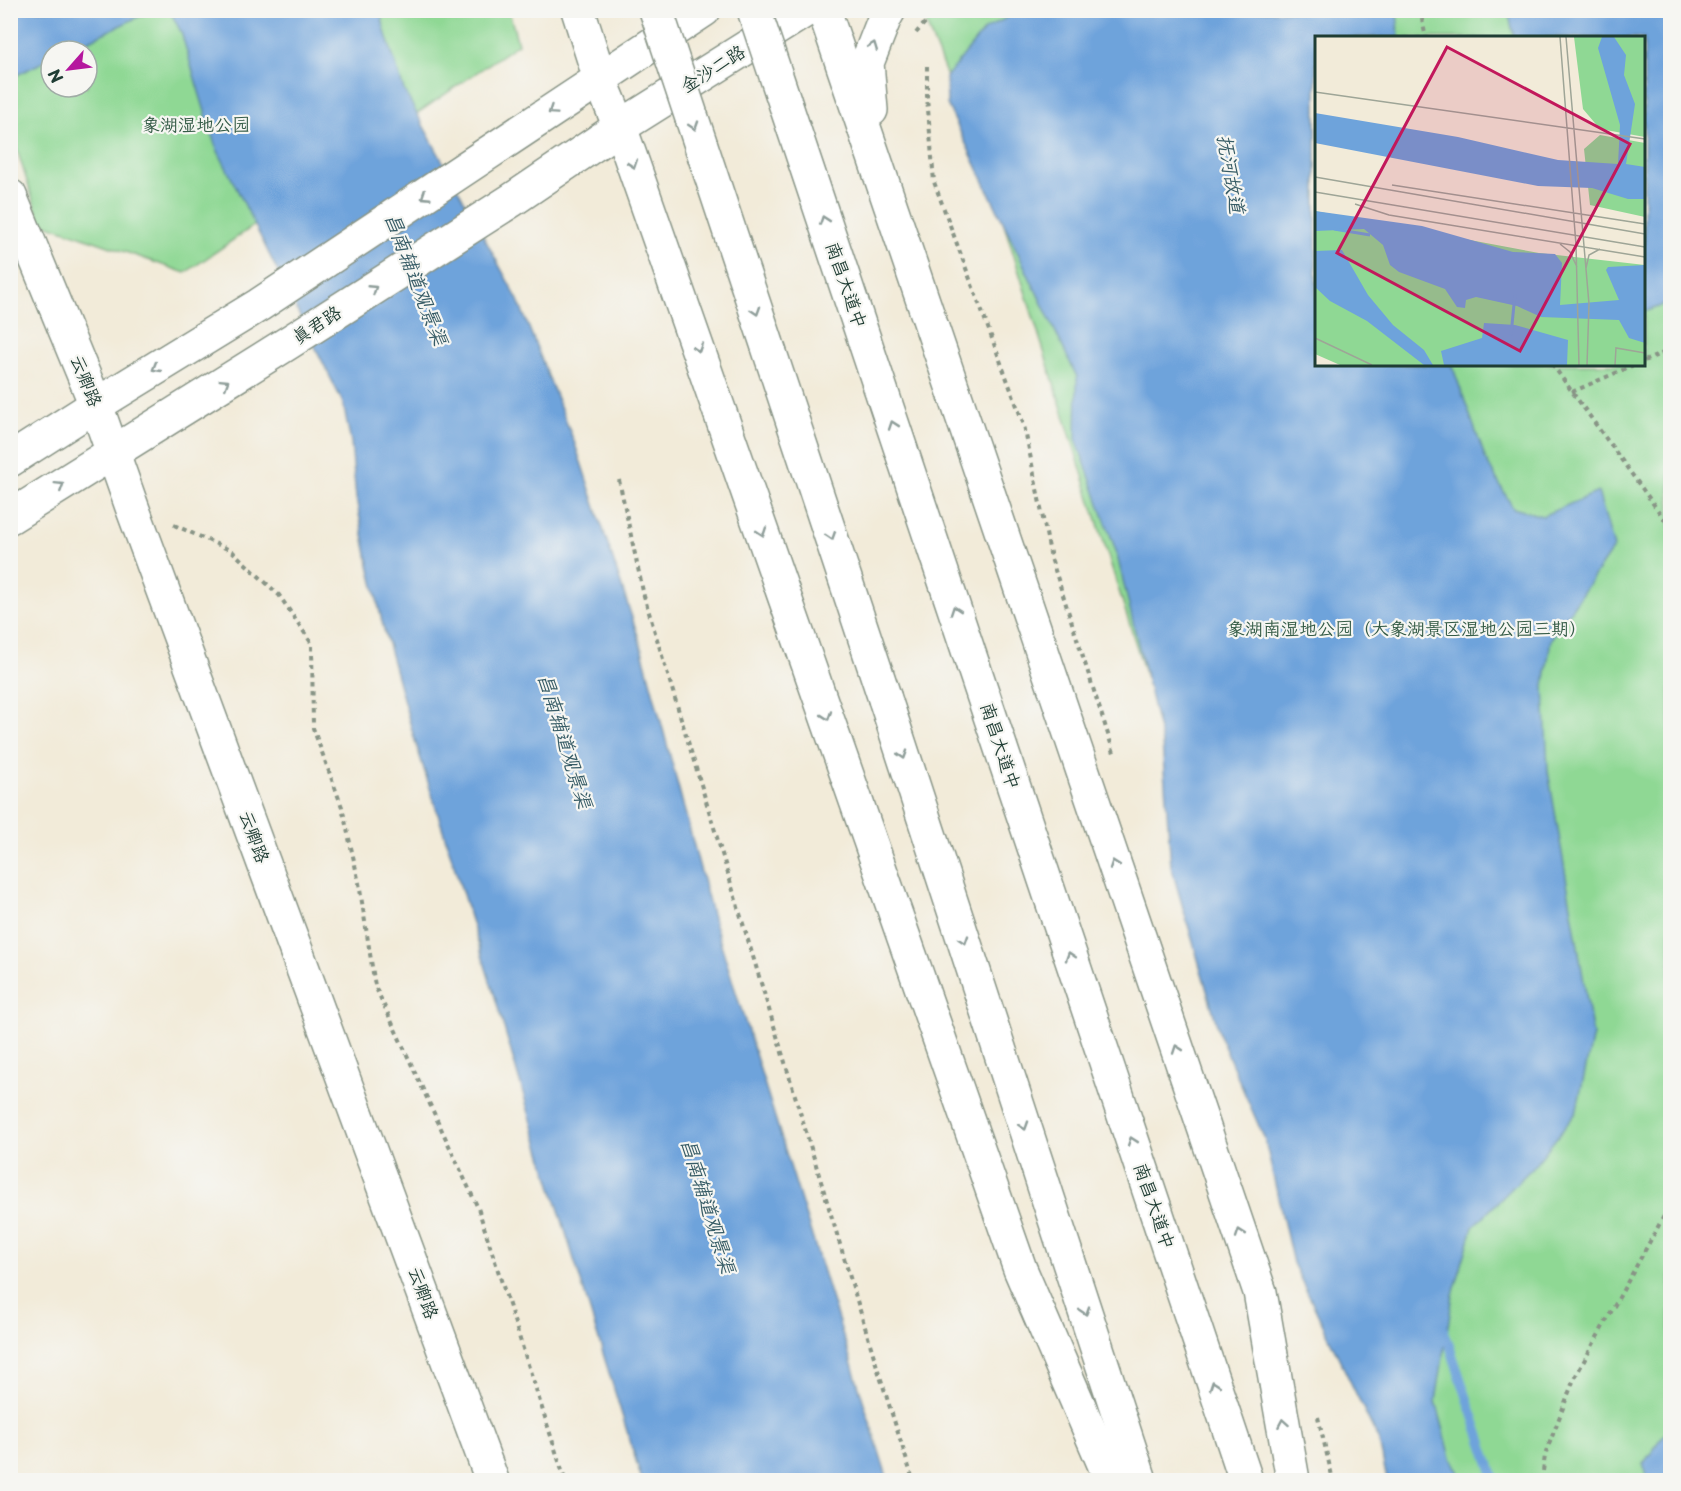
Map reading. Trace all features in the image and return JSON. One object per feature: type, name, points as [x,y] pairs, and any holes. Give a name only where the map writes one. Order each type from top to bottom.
[{"type":"main road","points":[[578,10],[600,79],[620,127],[1020,1269],[1111,1480]]},
{"type":"main road","points":[[656,10],[885,699],[1140,1480]]},
{"type":"main road","points":[[10,460],[259,305],[704,10]]},
{"type":"main road","name":"南昌大道中","points":[[754,10],[1246,1480]]},
{"type":"main road","name":"金沙二路","points":[[620,127],[806,10]]},
{"type":"main road","points":[[824,10],[1260,1292],[1293,1480]]},
{"type":"main road","points":[[877,166],[867,63],[885,17],[890,10]]},
{"type":"main road","name":"真君路","points":[[10,517],[512,200],[620,127]]},
{"type":"main road","name":"云卿路","points":[[10,196],[96,405],[492,1480]]},
{"type":"path","points":[[1420,10],[1426,36]]},
{"type":"path","points":[[927,66],[927,96],[934,182],[1024,425],[1051,558],[1117,761]]},
{"type":"path","points":[[1645,362],[1671,350]]},
{"type":"path","points":[[1553,366],[1671,527]]},
{"type":"path","points":[[1572,392],[1631,366]]},
{"type":"path","points":[[619,480],[644,596],[913,1480]]},
{"type":"path","points":[[132,507],[232,551],[279,595],[312,644],[313,728],[342,807],[359,883],[375,986],[478,1208],[565,1480]]},
{"type":"path","points":[[1542,1480],[1545,1455],[1574,1379],[1671,1206]]},
{"type":"path","points":[[1317,1414],[1333,1480]]},
{"type":"green space","name":"象湖湿地公园","points":[[10,11],[509,11],[518,44],[185,273],[40,222],[11,131]]},
{"type":"green space","name":"象湖南湿地公园（大象湖景区湿地公园三期）","points":[[921,11],[1670,11],[1670,1480],[1398,1480],[998,205]]},
{"type":"water","points":[[18,10],[151,10],[92,39],[39,39],[39,64],[11,78],[11,14]]},
{"type":"water","name":"昌南辅道观景渠","points":[[170,11],[381,11],[384,28],[404,90],[518,300],[575,444],[639,639],[715,925],[888,1480],[642,1480],[413,734],[383,626],[356,498],[351,442],[343,403],[215,145],[181,32]]},
{"type":"water","name":"象湖南湿地公园（大象湖景区湿地公园三期）","points":[[1019,11],[1397,11],[1399,36],[1315,36],[1315,366],[1452,366],[1486,460],[1513,508],[1542,516],[1598,492],[1614,547],[1551,639],[1544,686],[1548,771],[1593,1035],[1576,1113],[1534,1166],[1473,1227],[1453,1295],[1436,1401],[1451,1458],[1463,1480],[1387,1480],[1379,1441],[1293,1263],[1265,1140],[1221,1039],[1171,866],[1162,743],[1116,551],[1076,439],[1077,377],[947,104],[946,77],[984,30]]},
{"type":"water","points":[[1508,11],[1670,11],[1670,303],[1645,312],[1645,36],[1514,36]]},
{"type":"water","points":[[1670,1427],[1670,1480],[1648,1480],[1643,1464]]},
{"type":"waterway","points":[[1443,1327],[1495,1480]]},
{"type":"water label","name":"抚河故道","points":[[1231,174]]}]
